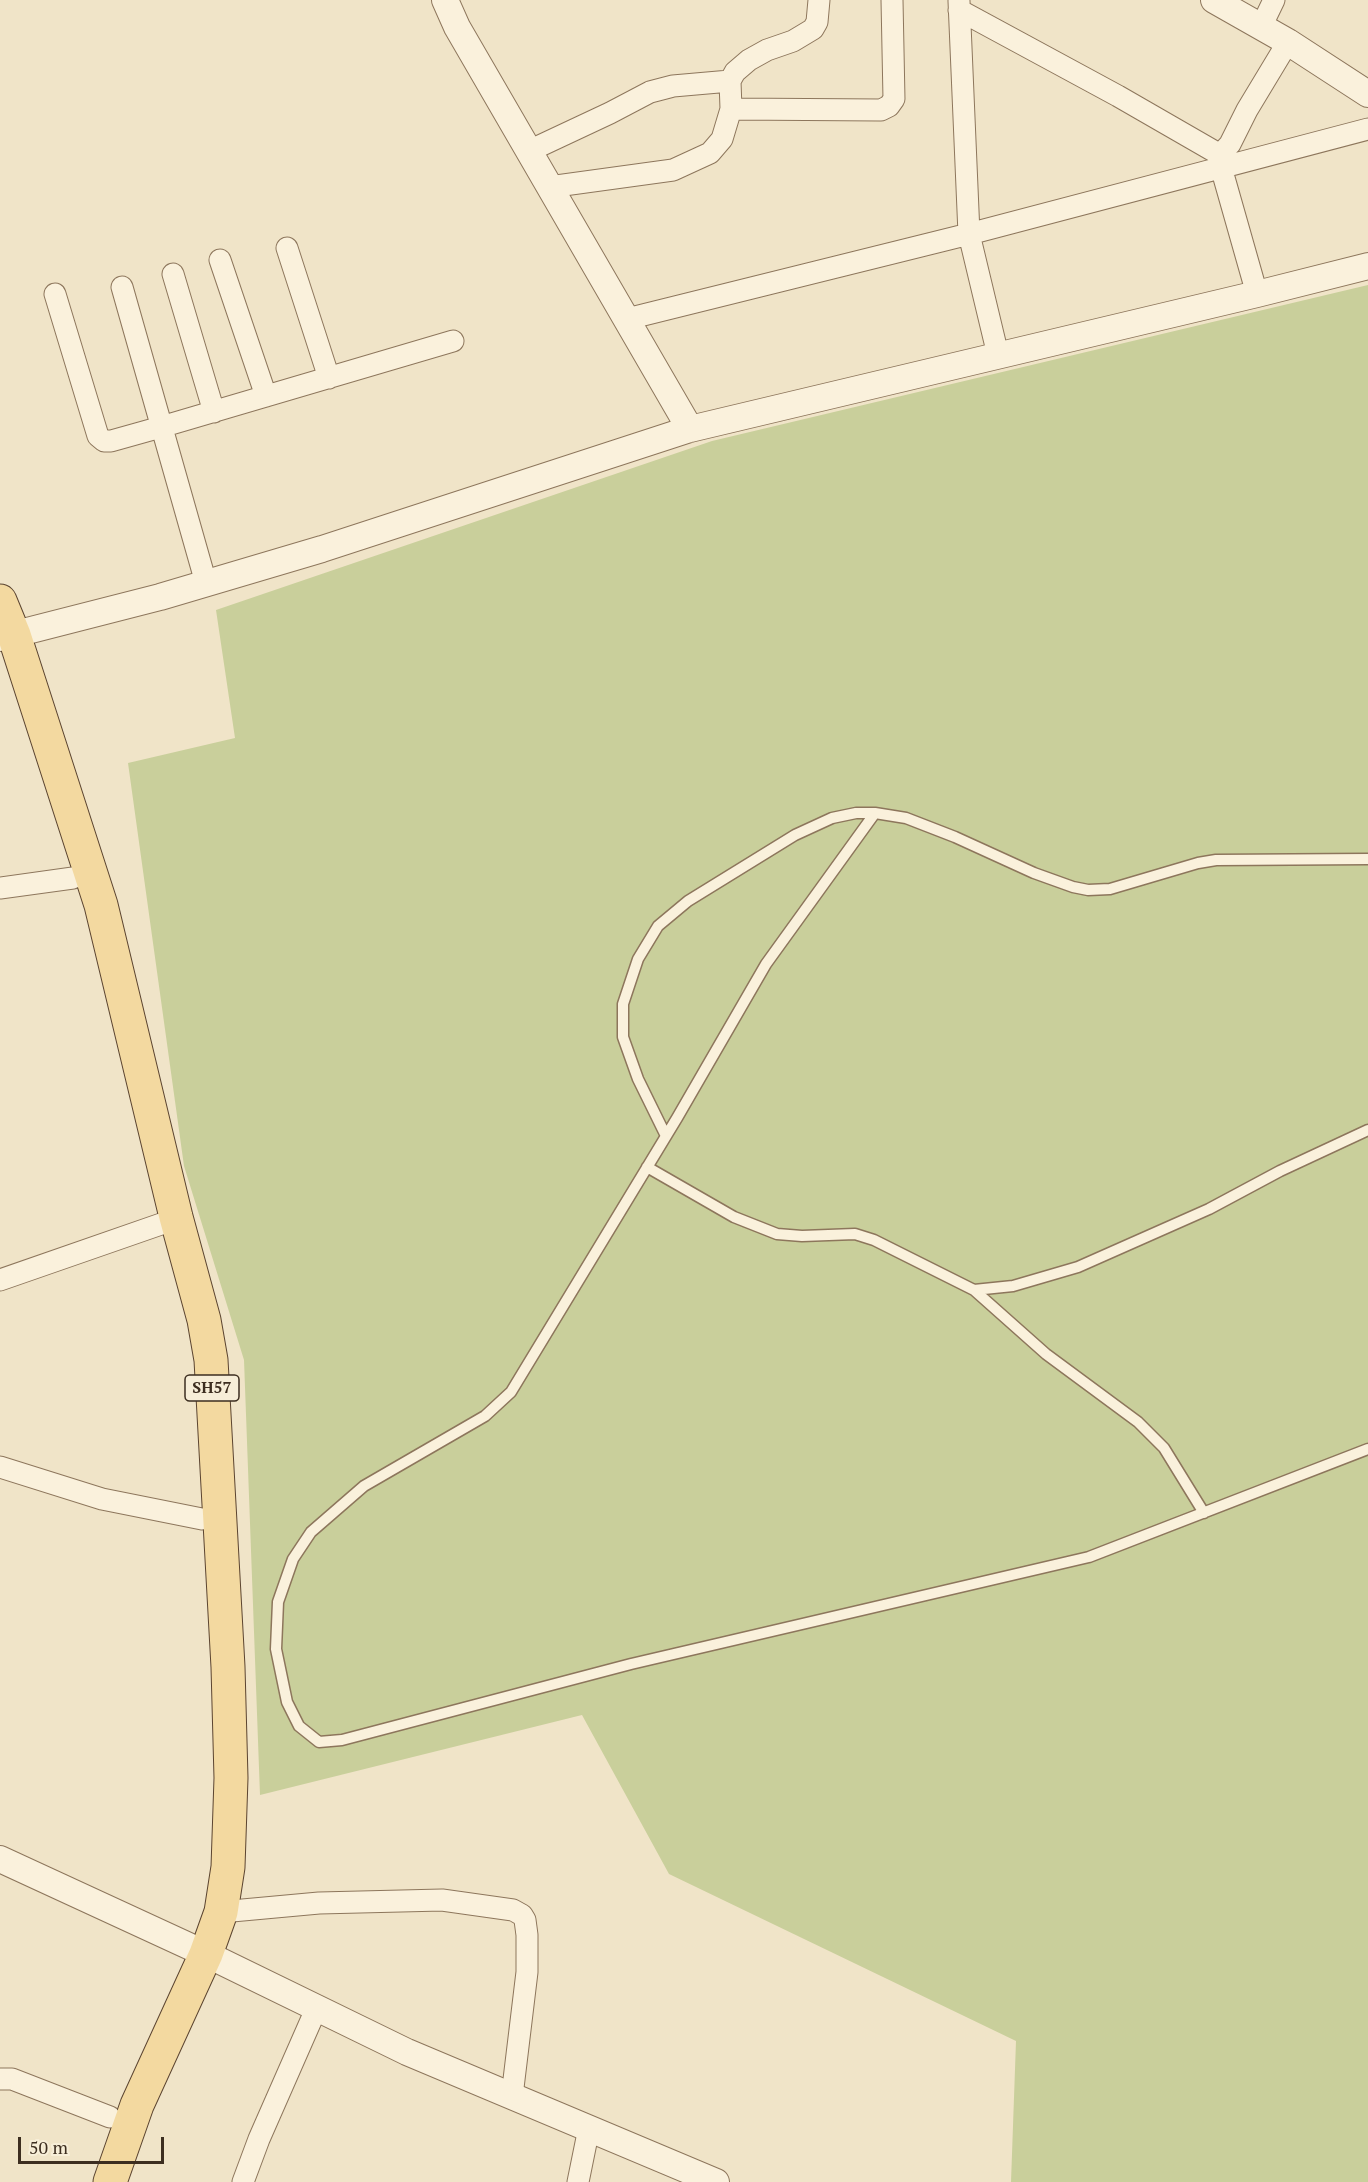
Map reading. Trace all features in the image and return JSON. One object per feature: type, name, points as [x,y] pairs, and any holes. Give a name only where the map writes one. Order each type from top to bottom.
[{"type":"main road","name":"SH57","points":[[0,601],[5,644],[85,914],[164,1223],[195,1371],[214,1780],[210,1871],[197,1950],[137,2104],[110,2182]]},
{"type":"main road","name":"SH57","points":[[5,644],[62,778],[101,905],[176,1216],[199,1300],[210,1360],[228,1667],[231,1778],[228,1868],[221,1912],[197,1950],[110,2116],[86,2182]]},
{"type":"street","points":[[445,0],[457,27],[690,429]]},
{"type":"street","points":[[549,186],[673,170],[710,153],[722,139],[731,109],[730,81],[735,72],[749,60],[793,41],[813,29],[818,22],[819,0]]},
{"type":"street","points":[[731,109],[881,110],[889,106],[894,99],[892,0]]},
{"type":"street","points":[[1214,0],[1288,42],[1368,94]]},
{"type":"street","points":[[1261,27],[1274,0]]},
{"type":"street","points":[[959,5],[1208,147],[1221,162],[1257,294]]},
{"type":"street","points":[[959,5],[969,234],[998,355]]},
{"type":"street","points":[[1221,162],[1247,110],[1288,42]]},
{"type":"street","points":[[529,151],[650,92],[673,86],[730,81]]},
{"type":"street","points":[[627,319],[969,234],[1221,162],[1368,129]]},
{"type":"street","points":[[287,248],[328,378]]},
{"type":"street","points":[[220,260],[266,396]]},
{"type":"street","points":[[5,644],[322,549],[690,429],[1368,266]]},
{"type":"street","points":[[173,274],[214,412]]},
{"type":"street","points":[[122,287],[206,583]]},
{"type":"street","points":[[55,294],[98,436],[104,441],[214,412],[453,341]]},
{"type":"street","points":[[0,888],[73,878]]},
{"type":"street","points":[[0,1280],[164,1223]]},
{"type":"street","points":[[0,1467],[102,1499],[202,1519]]},
{"type":"street","points":[[0,1859],[197,1950],[407,2052],[716,2182]]},
{"type":"street","points":[[221,1912],[319,1903],[442,1900],[513,1910],[522,1915],[527,1935],[527,1972],[512,2096]]},
{"type":"street","points":[[243,2182],[259,2139],[317,2007]]},
{"type":"street","points":[[0,2079],[12,2079],[110,2116]]},
{"type":"street","points":[[578,2182],[589,2128]]},
{"type":"lane","points":[[666,1136],[638,1079],[623,1037],[623,1004],[638,959],[658,926],[697,895],[795,835],[832,818],[856,813],[875,813],[906,818],[955,837],[1034,873],[1088,890],[1110,889],[1198,863],[1216,860],[1368,859]]},
{"type":"lane","points":[[875,813],[766,964],[666,1136],[511,1392],[485,1416],[364,1486],[311,1532],[293,1558],[278,1602],[276,1649],[287,1702],[299,1726],[319,1742],[342,1740],[631,1664],[1089,1557],[1368,1449]]},
{"type":"lane","points":[[974,1290],[1013,1286],[1078,1267],[1209,1209],[1280,1171],[1368,1130]]},
{"type":"lane","points":[[647,1167],[734,1217],[777,1234],[802,1236],[855,1234],[874,1240],[974,1290],[1046,1354],[1138,1422],[1164,1448],[1204,1513]]},
{"type":"green space","points":[[1368,285],[1368,2182],[1011,2182],[1016,2041],[669,1874],[582,1715],[260,1795],[244,1360],[184,1166],[128,763],[235,738],[216,610],[712,441]]}]
